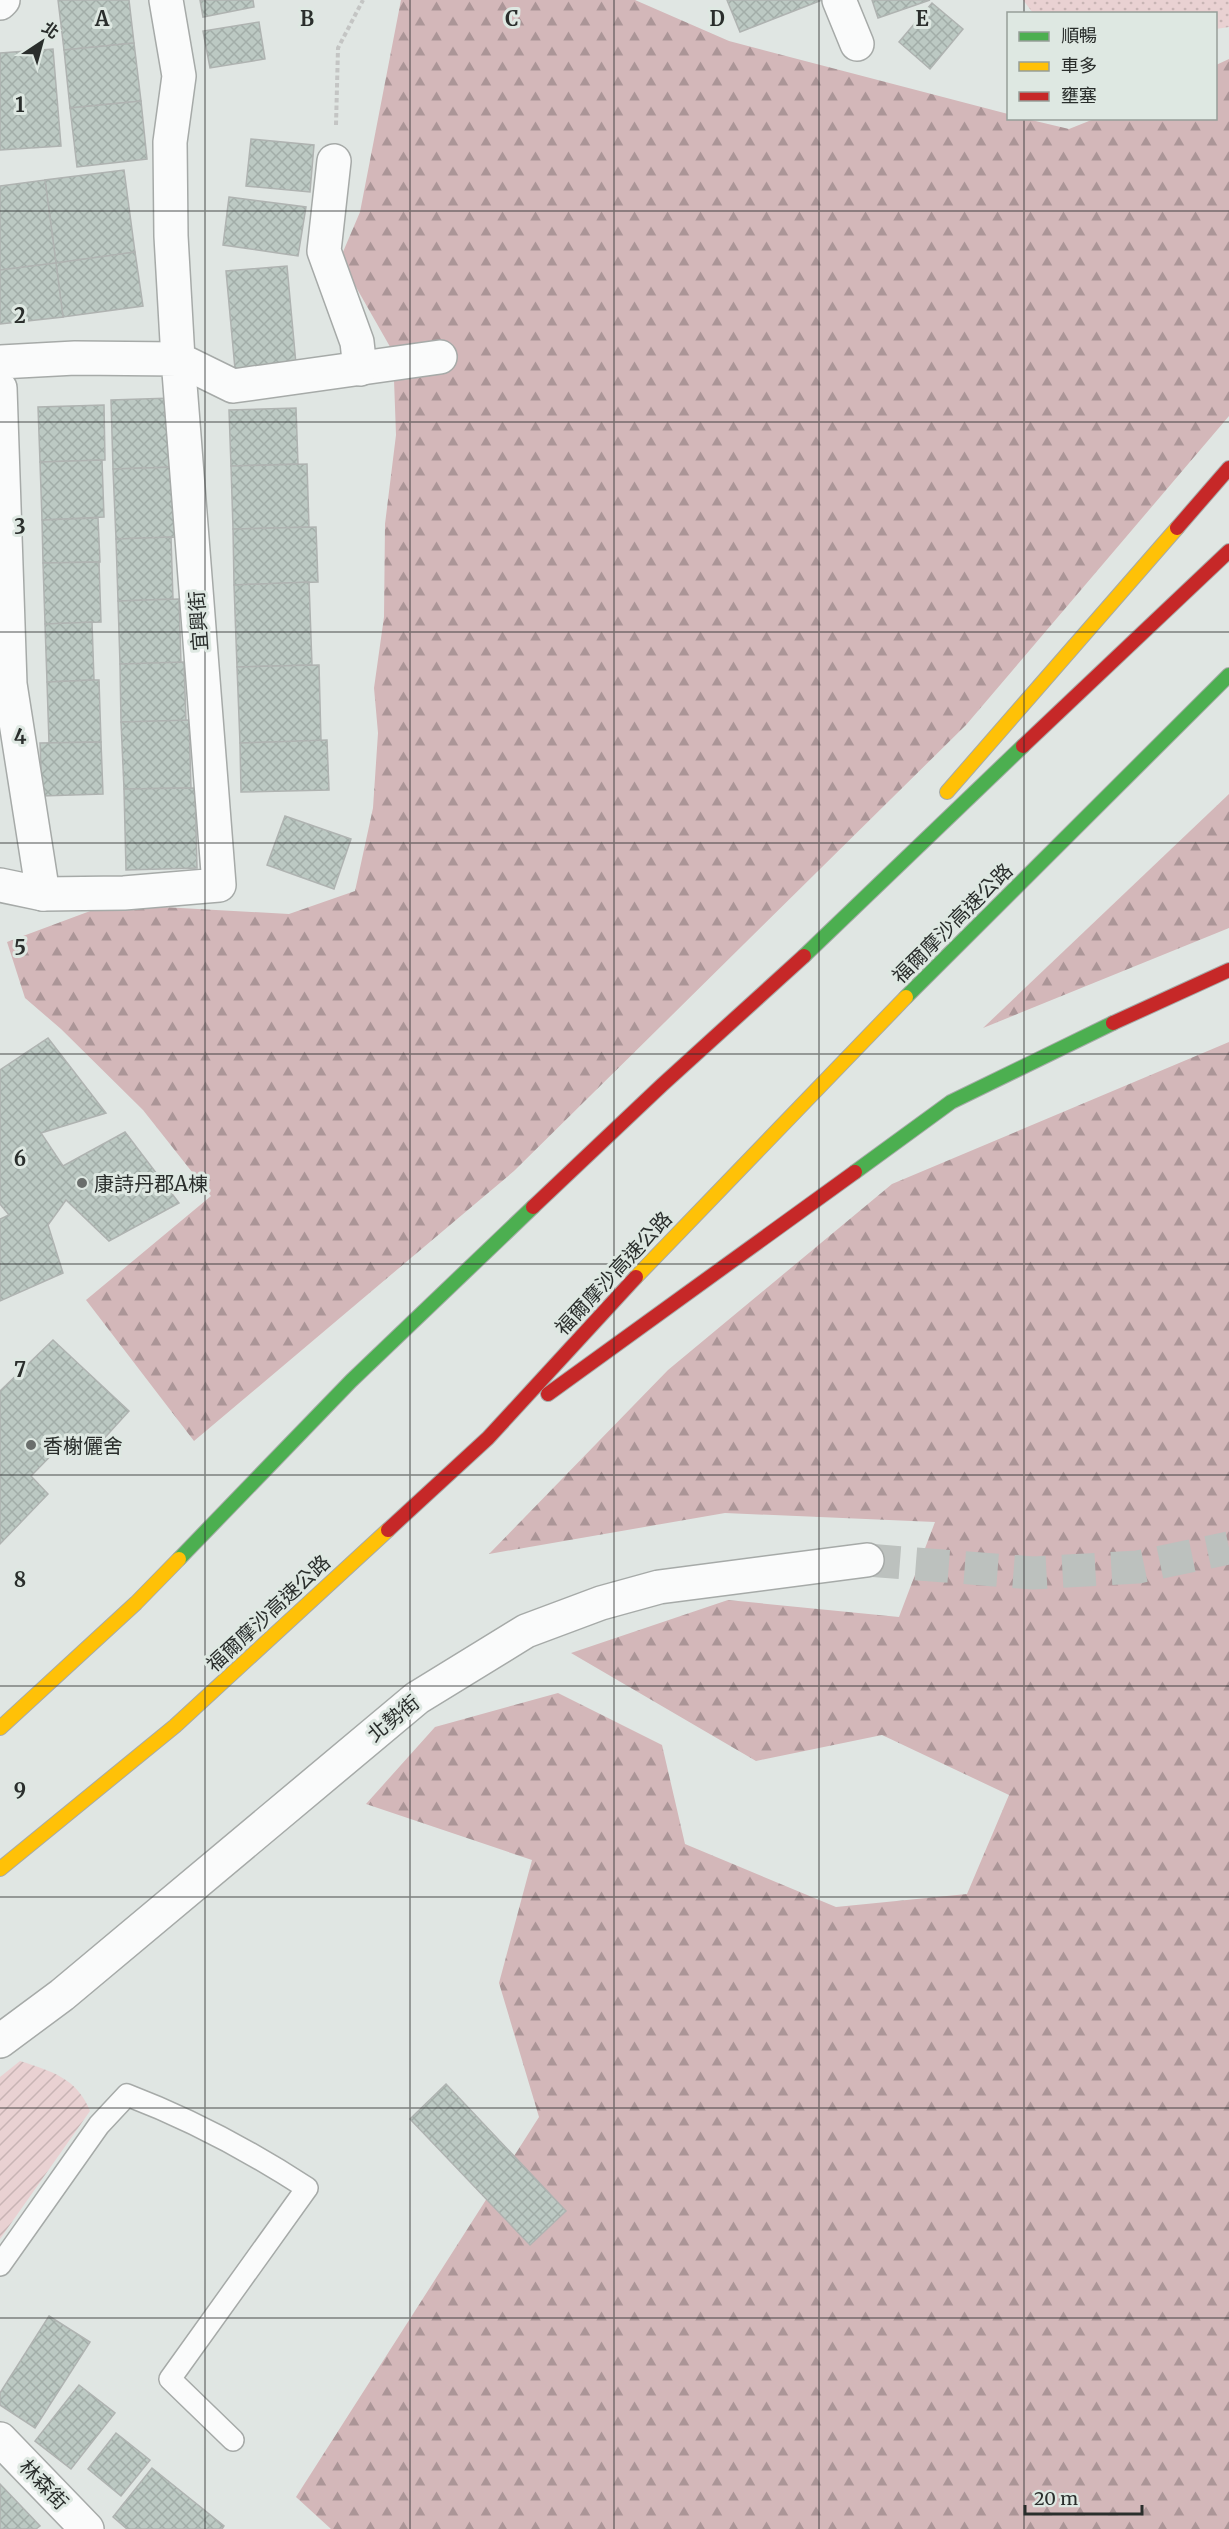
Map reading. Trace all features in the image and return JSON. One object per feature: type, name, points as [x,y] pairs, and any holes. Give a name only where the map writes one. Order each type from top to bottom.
[{"type":"highway","points":[[940,801],[1229,468]]},
{"type":"highway","points":[[0,1728],[136,1603],[351,1381],[653,1093],[815,946],[1103,668],[1229,552]]},
{"type":"highway","name":"福爾摩沙高速公路","points":[[0,1869],[176,1726],[295,1613],[488,1438],[680,1229],[940,962],[1229,675]]},
{"type":"highway","points":[[815,946],[916,828]]},
{"type":"highway","points":[[488,1438],[951,1102],[1162,999],[1229,970]]},
{"type":"street","points":[[0,3],[3,0]]},
{"type":"street","points":[[166,0],[179,76],[170,142],[178,359]]},
{"type":"street","points":[[839,0],[857,44]]},
{"type":"street","points":[[334,161],[324,251],[357,342],[360,369]]},
{"type":"street","points":[[0,362],[75,358],[178,359],[233,386],[440,357]]},
{"type":"street","name":"宜興街","points":[[0,885],[43,894],[124,892],[219,885],[178,359]]},
{"type":"street","points":[[0,388],[10,684],[43,894]]},
{"type":"street","name":"北勢街","points":[[0,2042],[62,1995],[417,1698],[526,1631],[601,1603],[659,1587],[867,1560]]},
{"type":"street","name":"林森街","points":[[0,2439],[87,2529]]},
{"type":"lane","points":[[0,2265],[99,2125],[127,2095],[163,2108],[259,2157],[307,2188],[170,2379],[233,2440]]},
{"type":"path","points":[[334,161],[338,48],[363,0]]},
{"type":"green space","points":[[401,0],[635,0],[729,41],[1007,114],[1007,120],[1031,120],[1069,129],[1092,120],[1217,120],[1217,65],[1229,59],[1229,416],[966,725],[514,1171],[194,1441],[86,1300],[211,1196],[143,1110],[61,1029],[25,998],[7,942],[109,904],[289,914],[355,891],[373,808],[378,733],[374,688],[384,617],[385,524],[396,435],[393,352],[340,259],[360,212]]},
{"type":"green space","points":[[1229,794],[1229,928],[983,1028]]},
{"type":"green space","points":[[1229,1042],[1229,2529],[331,2529],[296,2497],[539,2117],[499,1983],[532,1860],[366,1804],[435,1727],[558,1693],[662,1745],[685,1844],[836,1907],[967,1894],[1009,1795],[882,1735],[756,1761],[571,1653],[728,1600],[899,1617],[935,1522],[725,1513],[489,1554],[668,1370],[892,1184]]},
{"type":"shaded area","points":[[1023,0],[1229,0],[1229,27],[1217,29],[1217,12],[1032,12]]},
{"type":"shaded area","points":[[20,2061],[62,2077],[78,2091],[90,2111],[0,2239],[0,2077]]},
{"type":"building","points":[[58,0],[129,0],[134,43],[64,50]]},
{"type":"building","points":[[200,0],[253,0],[254,7],[203,17]]},
{"type":"building","points":[[727,0],[822,0],[740,32]]},
{"type":"building","points":[[872,0],[930,0],[878,18]]},
{"type":"building","points":[[932,3],[963,29],[930,69],[899,42]]},
{"type":"building","points":[[259,22],[265,59],[210,68],[203,31]]},
{"type":"building","points":[[134,43],[141,101],[70,108],[64,50]]},
{"type":"building","points":[[53,49],[61,146],[0,150],[0,53]]},
{"type":"building","points":[[141,101],[147,159],[77,167],[70,108]]},
{"type":"building","points":[[251,139],[314,145],[310,192],[246,186]]},
{"type":"building","points":[[124,170],[135,252],[56,263],[45,180]]},
{"type":"building","points":[[45,180],[56,263],[0,270],[0,186]]},
{"type":"building","points":[[229,197],[306,207],[298,256],[223,245]]},
{"type":"building","points":[[135,252],[143,306],[63,317],[56,263]]},
{"type":"building","points":[[56,263],[63,317],[0,324],[0,270]]},
{"type":"building","points":[[287,266],[296,364],[235,369],[226,271]]},
{"type":"building","points":[[172,398],[174,467],[113,469],[111,400]]},
{"type":"building","points":[[104,405],[105,460],[40,462],[38,407]]},
{"type":"building","points":[[296,408],[298,464],[231,466],[229,410]]},
{"type":"building","points":[[102,460],[104,517],[42,520],[40,462]]},
{"type":"building","points":[[307,464],[309,527],[233,529],[231,466]]},
{"type":"building","points":[[177,467],[179,537],[116,539],[113,469]]},
{"type":"building","points":[[98,518],[100,562],[43,563],[42,520]]},
{"type":"building","points":[[316,527],[318,582],[234,585],[233,529]]},
{"type":"building","points":[[171,537],[173,599],[118,601],[116,539]]},
{"type":"building","points":[[99,562],[101,622],[45,624],[43,563]]},
{"type":"building","points":[[309,582],[312,665],[237,667],[234,585]]},
{"type":"building","points":[[179,599],[181,663],[120,664],[118,601]]},
{"type":"building","points":[[92,622],[94,680],[47,682],[45,624]]},
{"type":"building","points":[[184,662],[186,721],[121,722],[120,664]]},
{"type":"building","points":[[319,665],[321,741],[240,743],[237,667]]},
{"type":"building","points":[[99,680],[101,742],[49,743],[47,682]]},
{"type":"building","points":[[189,720],[191,788],[124,789],[121,722]]},
{"type":"building","points":[[327,740],[329,790],[241,792],[240,743]]},
{"type":"building","points":[[101,742],[103,794],[42,796],[40,743]]},
{"type":"building","points":[[195,788],[197,868],[126,870],[124,789]]},
{"type":"building","points":[[285,816],[351,839],[334,889],[267,865]]},
{"type":"building","name":"康詩丹郡A棟","points":[[48,1038],[106,1113],[41,1133],[63,1166],[125,1132],[179,1203],[109,1241],[66,1200],[48,1225],[63,1273],[0,1301],[0,1219],[9,1215],[0,1204],[0,1070]]},
{"type":"building","name":"香榭儷舍","points":[[53,1340],[129,1411],[90,1454],[71,1435],[31,1476],[48,1494],[0,1544],[0,1391]]},
{"type":"building","points":[[446,2084],[566,2211],[530,2245],[410,2119]]},
{"type":"building","points":[[49,2316],[90,2342],[35,2428],[0,2405],[0,2393]]},
{"type":"building","points":[[79,2385],[115,2413],[71,2469],[35,2441]]},
{"type":"building","points":[[116,2433],[150,2460],[121,2496],[88,2469]]},
{"type":"building","points":[[152,2468],[224,2526],[222,2529],[127,2529],[113,2517]]},
{"type":"building","points":[[0,2484],[40,2526],[36,2529],[0,2529]]},
{"type":"tunnel","points":[[867,1560],[1033,1573],[1138,1567],[1229,1548]]},
{"type":"traffic: fast","points":[[906,997],[1229,675]]},
{"type":"traffic: fast","points":[[804,956],[1023,746]]},
{"type":"traffic: fast","points":[[855,1172],[951,1102],[1113,1023]]},
{"type":"traffic: fast","points":[[179,1559],[351,1381],[533,1207]]},
{"type":"traffic: slow","points":[[947,792],[1177,528]]},
{"type":"traffic: slow","points":[[636,1277],[906,997]]},
{"type":"traffic: slow","points":[[0,1869],[175,1726],[388,1530]]},
{"type":"traffic: slow","points":[[0,1728],[136,1603],[179,1559]]},
{"type":"traffic: jam","points":[[1177,528],[1229,468]]},
{"type":"traffic: jam","points":[[1023,746],[1229,551]]},
{"type":"traffic: jam","points":[[533,1207],[662,1085],[804,956]]},
{"type":"traffic: jam","points":[[1113,1023],[1229,970]]},
{"type":"traffic: jam","points":[[548,1394],[855,1172]]},
{"type":"traffic: jam","points":[[388,1530],[488,1438],[636,1277]]},
{"type":"place","name":"康詩丹郡A棟","points":[[82,1183]]},
{"type":"place","name":"香榭儷舍","points":[[31,1445]]}]
